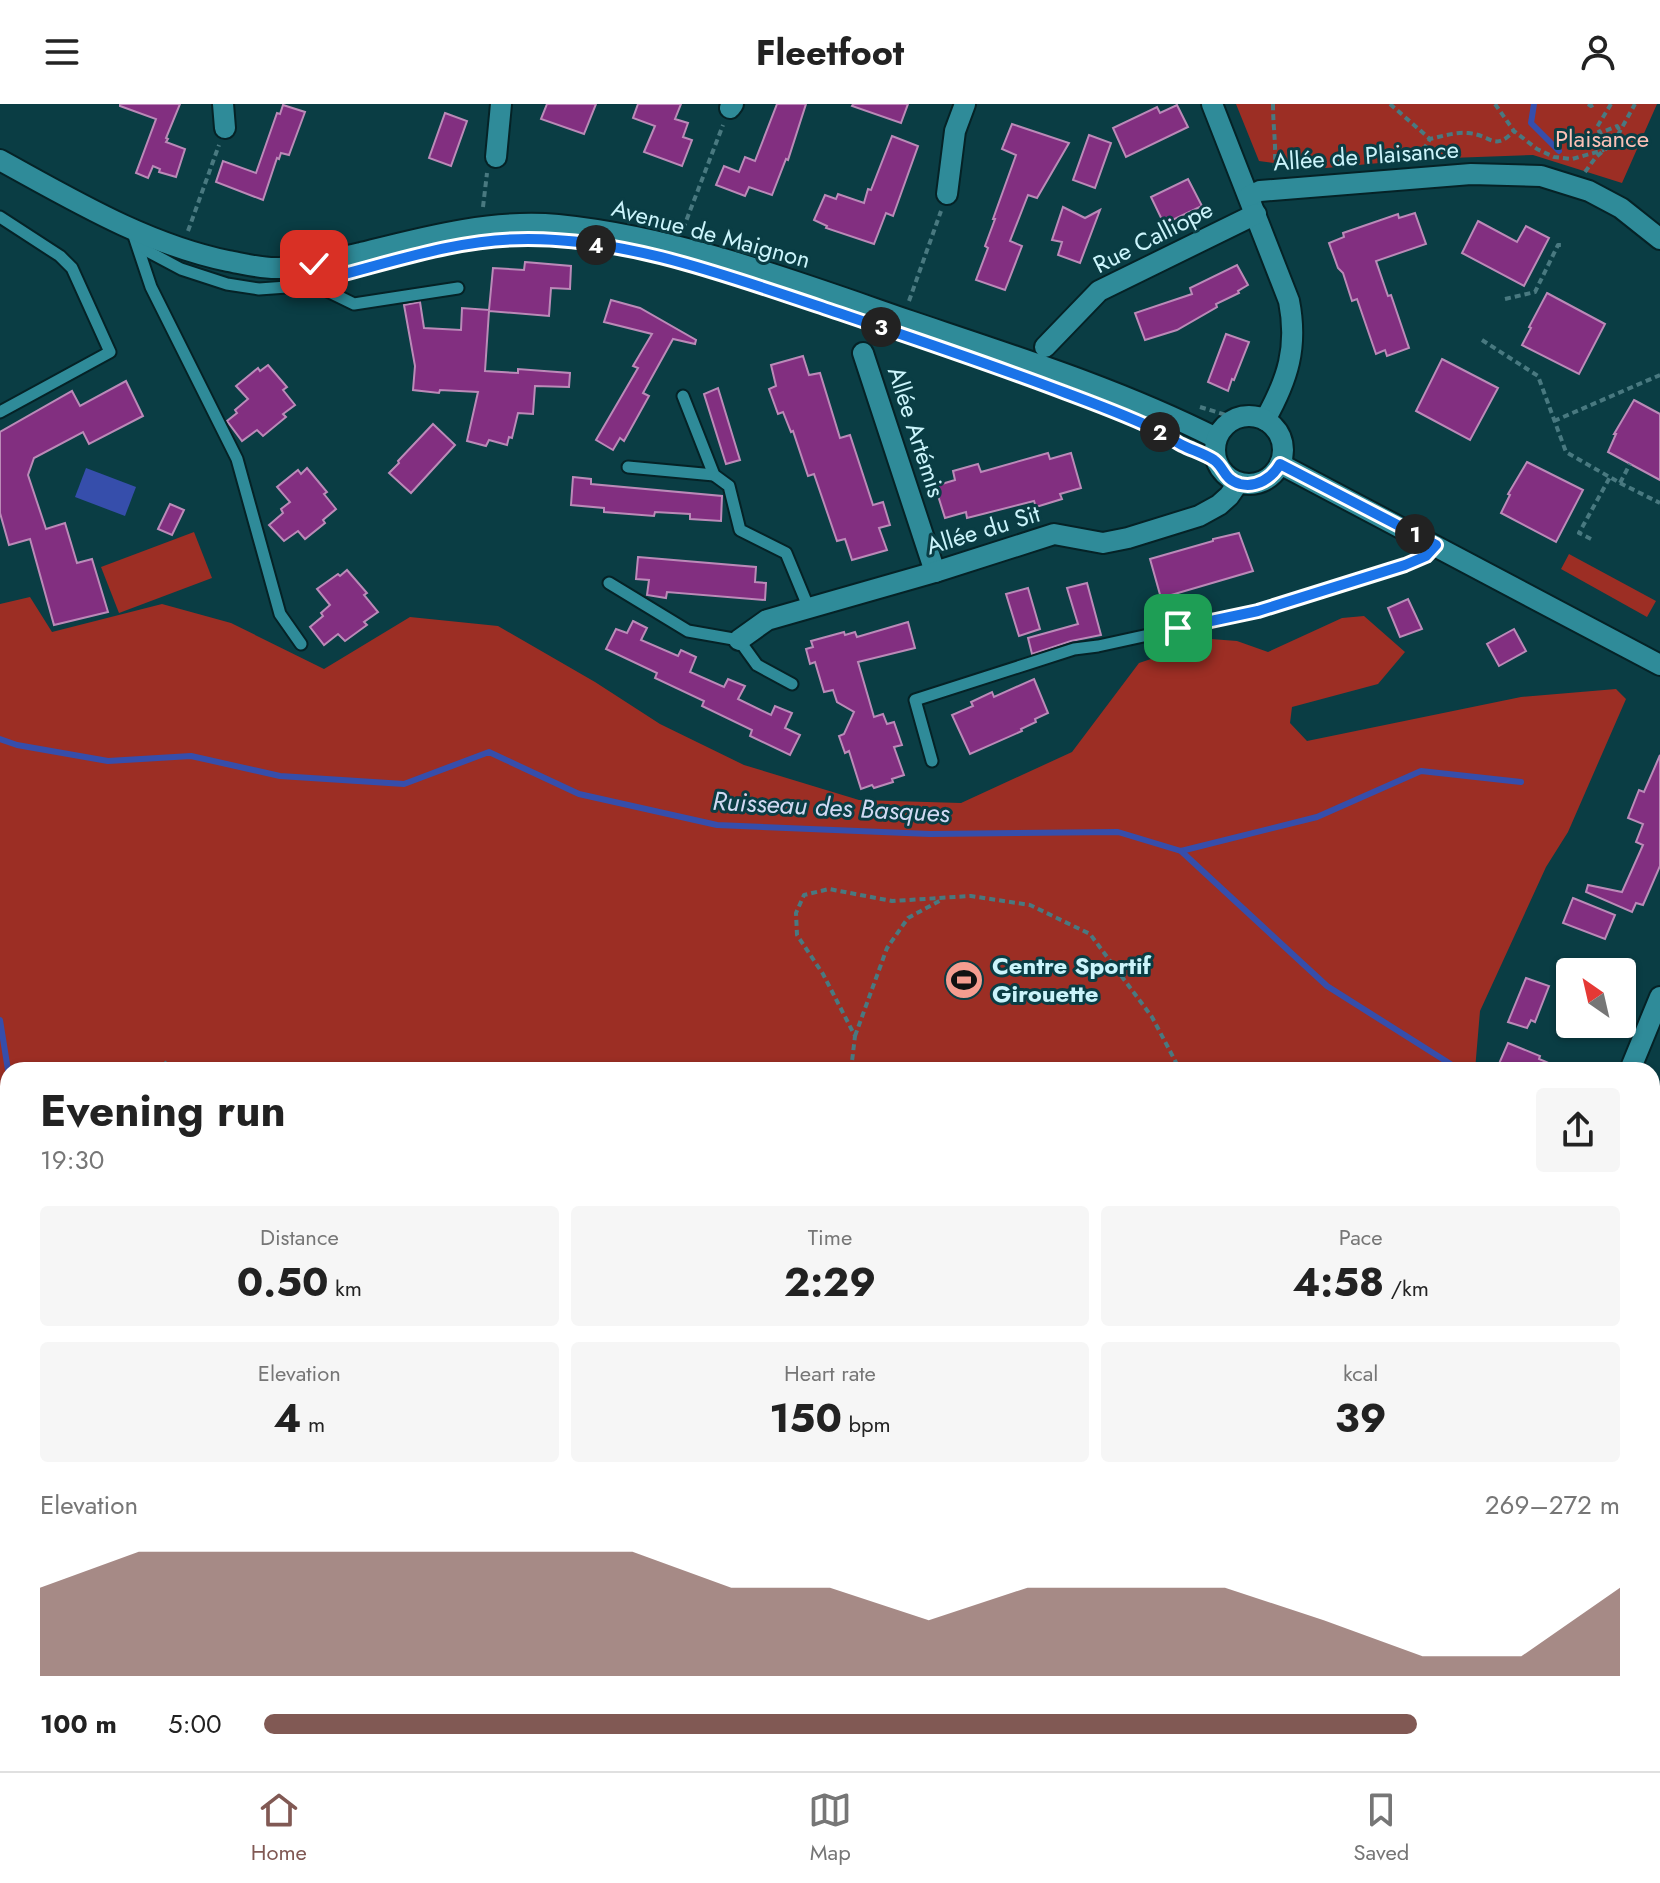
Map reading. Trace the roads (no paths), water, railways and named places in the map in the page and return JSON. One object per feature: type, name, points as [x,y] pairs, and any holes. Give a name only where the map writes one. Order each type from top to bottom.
[{"type":"street","points":[[223,104],[225,128]]},
{"type":"street","points":[[496,157],[501,104]]},
{"type":"street","points":[[947,194],[955,131],[965,104]]},
{"type":"street","points":[[1212,104],[1289,301],[1293,322],[1290,361],[1265,420]]},
{"type":"street","name":"Avenue de Maignon","points":[[0,160],[132,230],[195,254],[242,264],[277,268],[314,264],[451,231],[494,226],[554,225],[657,242],[728,261],[1039,365],[1174,417],[1216,438]]},
{"type":"street","name":"Allée de Plaisance","points":[[1252,205],[1260,191],[1458,175],[1541,176],[1589,191],[1621,208],[1660,239]]},
{"type":"street","name":"Rue Calliope","points":[[1045,347],[1099,291],[1252,205]]},
{"type":"street","name":"Allée Artémis","points":[[863,353],[935,572]]},
{"type":"street","points":[[1251,416],[1265,420],[1275,428],[1281,439],[1283,452],[1280,464],[1270,477],[1260,483],[1238,483],[1224,475],[1214,450],[1216,438],[1224,426],[1236,418],[1251,416]]},
{"type":"street","points":[[1280,464],[1660,665]]},
{"type":"street","name":"Allée du Sit","points":[[739,640],[767,620],[1054,534],[1103,543],[1199,516],[1219,505],[1238,483]]},
{"type":"street","points":[[1633,1062],[1660,997]]},
{"type":"lane","points":[[0,217],[60,256],[72,268],[110,352],[0,412]]},
{"type":"lane","points":[[132,230],[149,252],[181,269],[227,284],[259,289],[315,285],[354,304],[458,288]]},
{"type":"lane","points":[[132,230],[151,287],[237,459],[280,614],[301,644]]},
{"type":"lane","points":[[314,264],[315,285]]},
{"type":"lane","points":[[683,396],[714,475]]},
{"type":"lane","points":[[628,467],[714,475],[729,486],[740,530],[786,553],[807,608]]},
{"type":"lane","points":[[932,761],[915,700],[1074,649],[1272,606],[1416,561],[1436,545]]},
{"type":"lane","points":[[609,583],[688,631],[739,640],[757,665],[792,684]]},
{"type":"water","points":[[86,468],[136,487],[125,516],[75,497]]},
{"type":"waterway","points":[[1534,104],[1531,123],[1559,151]]},
{"type":"waterway","name":"Ruisseau des Basques","points":[[0,739],[17,745],[108,761],[191,756],[280,776],[404,784],[489,752],[579,794],[717,825],[930,834],[1118,832],[1181,851],[1317,817],[1421,771],[1521,782]]},
{"type":"waterway","points":[[1181,851],[1327,986],[1447,1062]]},
{"type":"waterway","points":[[0,1020],[7,1062]]},
{"type":"place","name":"Centre Sportif Girouette","points":[[964,980]]},
{"type":"park label","name":"Plaisance","points":[[1602,139]]}]
